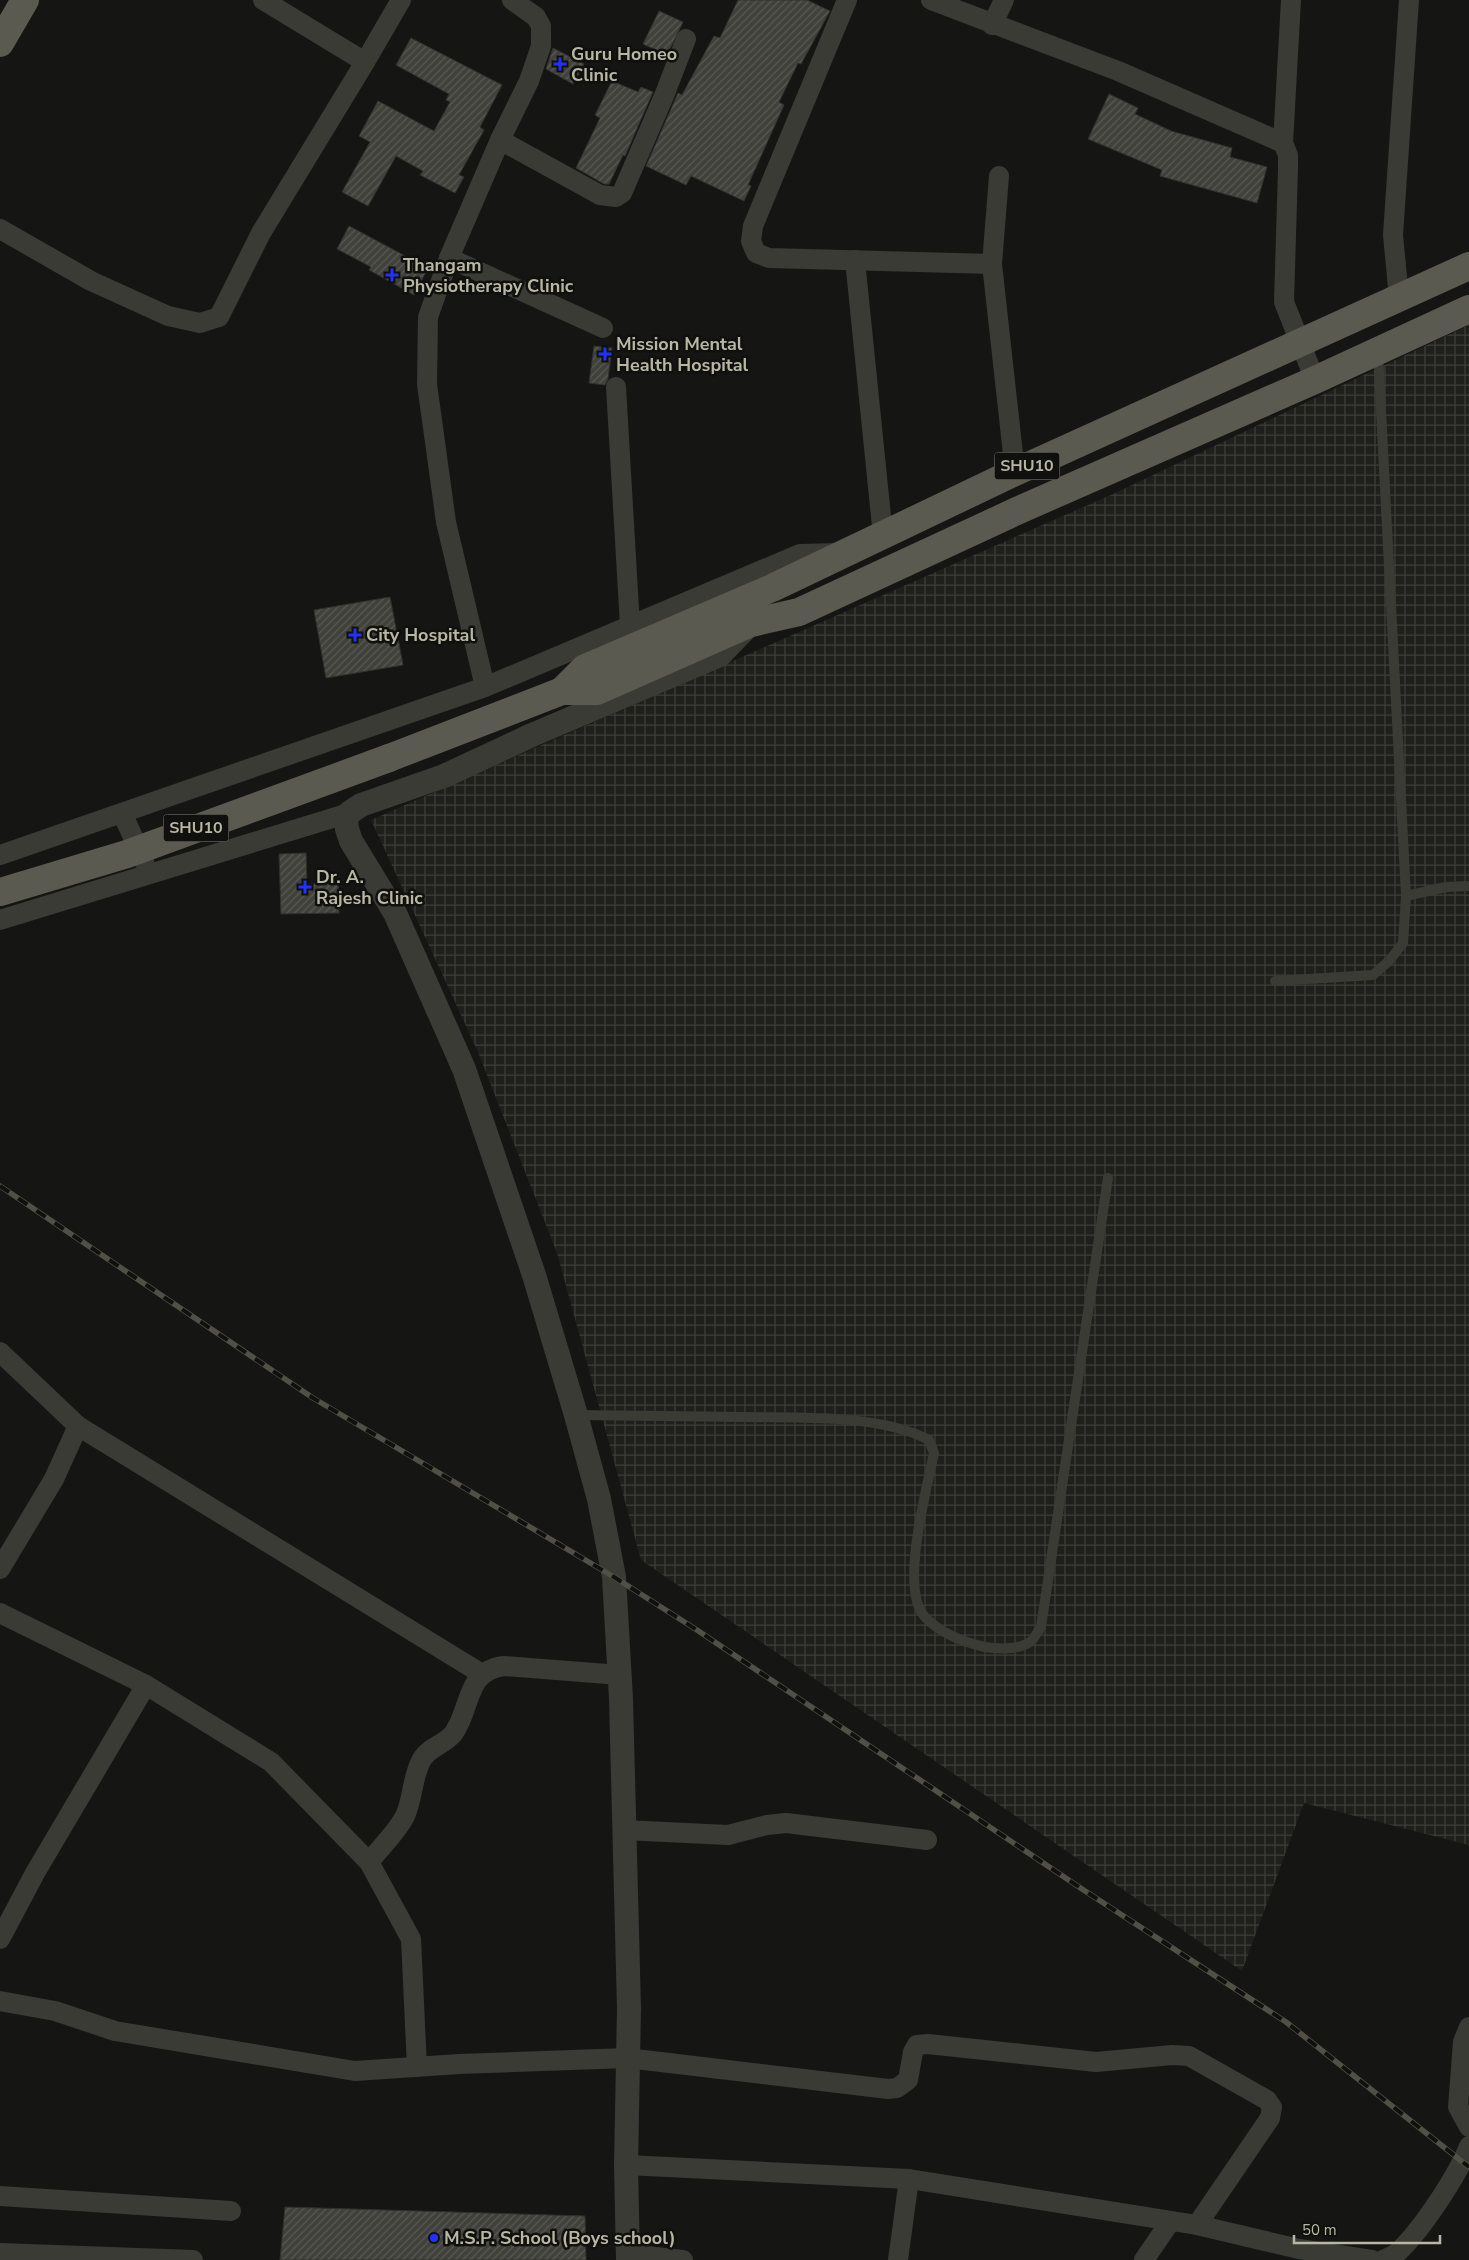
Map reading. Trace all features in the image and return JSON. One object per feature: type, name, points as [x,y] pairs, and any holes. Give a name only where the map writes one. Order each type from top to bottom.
[{"type":"main road","points":[[0,43],[25,0]]},
{"type":"main road","name":"SHU10","points":[[562,691],[585,668],[772,588],[1015,472],[1469,266]]},
{"type":"main road","name":"SHU10","points":[[0,892],[127,854],[389,758],[562,691],[597,691],[752,622],[799,612],[1019,510],[1315,380],[1469,309]]},
{"type":"street","points":[[263,0],[365,62]]},
{"type":"street","points":[[0,229],[91,281],[168,316],[200,323],[219,317],[261,233],[401,0]]},
{"type":"street","points":[[485,686],[446,522],[427,384],[428,317],[449,258],[500,140],[529,80],[541,46],[541,26],[536,16],[512,0]]},
{"type":"street","points":[[847,0],[753,226],[751,241],[756,253],[769,258],[992,264]]},
{"type":"street","points":[[931,0],[1118,72],[1283,143]]},
{"type":"street","points":[[992,25],[1004,0]]},
{"type":"street","points":[[1292,0],[1283,143],[1288,155],[1284,302],[1315,380]]},
{"type":"street","points":[[1399,298],[1393,235],[1409,0]]},
{"type":"street","points":[[500,140],[600,194],[616,198],[622,193],[686,40]]},
{"type":"street","points":[[999,176],[992,264],[1015,472]]},
{"type":"street","points":[[449,258],[603,328]]},
{"type":"street","points":[[855,260],[883,536]]},
{"type":"street","points":[[616,387],[630,626]]},
{"type":"street","points":[[0,855],[485,686],[800,554],[846,553]]},
{"type":"street","points":[[0,920],[350,813],[361,805],[444,776],[532,735],[720,655],[752,622]]},
{"type":"street","points":[[122,813],[150,874]]},
{"type":"street","points":[[350,813],[346,821],[351,841],[395,913],[464,1069],[534,1275],[599,1499],[614,1577],[620,1675],[629,2009],[626,2165],[628,2257],[683,2260]]},
{"type":"street","points":[[0,1352],[78,1426],[482,1674]]},
{"type":"street","points":[[0,1569],[54,1479],[78,1426]]},
{"type":"street","points":[[0,1613],[146,1685],[272,1762],[369,1862],[411,1939],[417,2067]]},
{"type":"street","points":[[369,1862],[404,1818],[421,1761],[429,1750],[451,1737],[459,1725],[472,1688],[482,1674],[492,1667],[504,1666],[620,1675]]},
{"type":"street","points":[[0,1939],[35,1873],[146,1685]]},
{"type":"street","points":[[624,1830],[728,1835],[767,1825],[786,1823],[927,1840]]},
{"type":"street","points":[[0,2001],[55,2011],[115,2031],[355,2071],[627,2058],[888,2089],[897,2088],[908,2080],[913,2052],[918,2046],[928,2044],[1096,2062],[1172,2055],[1189,2056],[1267,2100],[1272,2107],[1270,2118],[1197,2225]]},
{"type":"street","points":[[1469,2027],[1463,2042],[1458,2107],[1469,2127]]},
{"type":"street","points":[[1383,2260],[1399,2252],[1416,2233],[1463,2162],[1469,2146]]},
{"type":"street","points":[[626,2165],[910,2179],[1197,2225],[1299,2249],[1345,2258],[1372,2260]]},
{"type":"street","points":[[898,2260],[910,2179]]},
{"type":"street","points":[[0,2196],[231,2210]]},
{"type":"street","points":[[1144,2260],[1170,2222]]},
{"type":"street","points":[[0,2253],[193,2260]]},
{"type":"lane","points":[[1275,981],[1353,978],[1373,975],[1389,961],[1403,943],[1406,896],[1378,351]]},
{"type":"lane","points":[[1406,896],[1446,887],[1469,886]]},
{"type":"lane","points":[[576,1415],[793,1418],[878,1423],[915,1433],[929,1440],[934,1453],[914,1560],[914,1588],[923,1616],[948,1635],[976,1645],[1001,1650],[1030,1642],[1041,1627],[1108,1178]]},
{"type":"shaded area","points":[[1469,325],[1469,1845],[1304,1803],[1242,1971],[641,1560],[557,1253],[478,1052],[371,820],[1113,494]]},
{"type":"building","points":[[738,0],[807,0],[830,11],[801,64],[798,63],[779,102],[784,105],[748,185],[751,186],[744,201],[691,176],[686,185],[646,166],[678,93],[682,95],[714,36],[720,38]]},
{"type":"building","points":[[659,11],[683,22],[667,55],[643,44]]},
{"type":"building","points":[[411,38],[502,85],[480,127],[484,130],[459,175],[464,177],[455,193],[420,175],[423,171],[396,156],[368,206],[342,192],[370,142],[359,136],[378,101],[434,131],[450,102],[446,100],[449,94],[396,65]]},
{"type":"building","points":[[553,48],[584,64],[573,84],[546,69]]},
{"type":"building","points":[[612,81],[638,92],[641,87],[653,92],[625,156],[623,155],[609,184],[604,184],[576,168],[600,118],[595,115]]},
{"type":"building","points":[[1109,94],[1138,108],[1135,114],[1171,131],[1232,148],[1230,157],[1267,167],[1257,203],[1160,176],[1162,170],[1088,139]]},
{"type":"building","points":[[349,226],[428,268],[414,295],[369,270],[371,267],[337,249]]},
{"type":"building","points":[[594,346],[612,348],[608,379],[605,385],[589,383]]},
{"type":"building","points":[[390,597],[403,665],[326,678],[314,610]]},
{"type":"building","points":[[306,853],[307,884],[338,883],[339,913],[281,914],[279,854]]},
{"type":"building","name":"M.S.P. School (Boys school)","points":[[285,2207],[585,2216],[586,2260],[280,2260]]},
{"type":"railway","points":[[0,1186],[313,1398],[614,1577],[697,1630],[1082,1889],[1286,2022],[1469,2167]]},
{"type":"place","name":"Guru Homeo Clinic","points":[[560,64]]},
{"type":"place","name":"Thangam Physiotherapy Clinic","points":[[392,275]]},
{"type":"place","name":"Mission Mental Health Hospital","points":[[605,354]]},
{"type":"place","name":"City Hospital","points":[[355,635]]},
{"type":"place","name":"Dr. A. Rajesh Clinic","points":[[305,887]]},
{"type":"place","name":"M.S.P. School (Boys school)","points":[[434,2238]]}]
